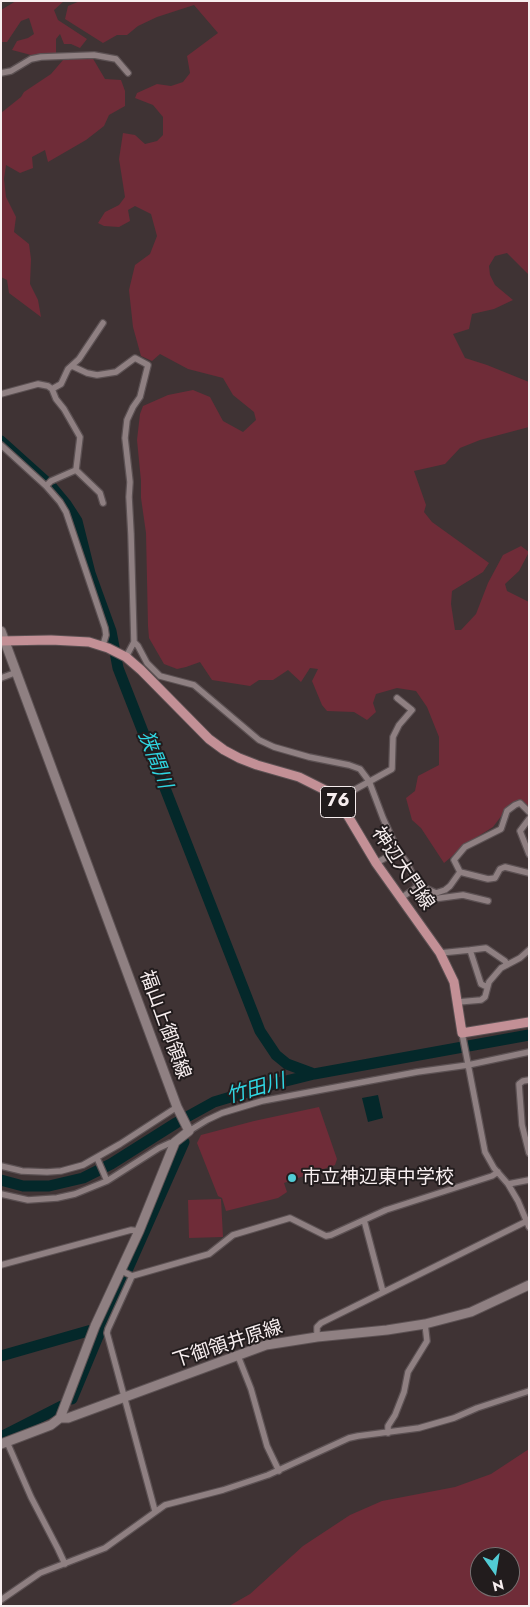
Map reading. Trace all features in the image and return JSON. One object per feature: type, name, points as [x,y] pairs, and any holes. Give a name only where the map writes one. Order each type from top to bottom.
[{"type":"main road","name":"福山上御領線","points":[[1,631],[3,641],[17,672],[177,1108],[188,1129]]},
{"type":"main road","name":"神辺大門線","points":[[3,641],[52,640],[89,642],[106,646],[124,656],[151,680],[209,739],[224,750],[257,766],[299,777],[327,791],[345,811],[376,862],[440,953],[454,982],[462,1035]]},
{"type":"main road","points":[[462,1035],[529,1022]]},
{"type":"main road","points":[[60,1418],[94,1330],[139,1230],[175,1142],[188,1129]]},
{"type":"main road","name":"下御領井原線","points":[[4,1443],[51,1425],[60,1418],[68,1418],[266,1345],[425,1324],[471,1312],[529,1285]]},
{"type":"street","points":[[1,73],[11,71],[31,59],[94,54],[116,59],[128,73]]},
{"type":"street","points":[[52,389],[61,384],[68,369],[79,359],[103,323]]},
{"type":"street","points":[[72,366],[87,373],[98,375],[116,372],[135,358],[148,365],[140,397],[127,420],[125,438],[130,482],[134,642],[124,656]]},
{"type":"street","points":[[1,394],[38,384],[52,389],[56,399],[80,437],[76,470]]},
{"type":"street","points":[[1,445],[46,486],[66,512],[104,628],[106,646]]},
{"type":"street","points":[[46,486],[51,481],[76,470]]},
{"type":"street","points":[[76,470],[100,493],[103,503]]},
{"type":"street","points":[[134,642],[147,663],[160,676],[194,685],[258,740],[308,757],[360,769],[369,781],[383,818],[398,851],[407,863],[417,887],[433,899],[463,895],[488,901]]},
{"type":"street","points":[[1,678],[17,672]]},
{"type":"street","points":[[336,800],[392,769],[393,737],[399,725],[412,710],[397,698]]},
{"type":"street","points":[[529,812],[520,803],[515,805],[507,811],[500,829],[465,847],[454,860],[460,872],[488,879],[495,878],[500,869],[505,867],[529,873]]},
{"type":"street","points":[[529,818],[520,831],[529,854]]},
{"type":"street","points":[[376,862],[398,851]]},
{"type":"street","points":[[401,898],[417,887],[423,887],[436,893],[445,890],[460,872]]},
{"type":"street","points":[[440,953],[486,948],[505,961],[506,965]]},
{"type":"street","points":[[470,950],[481,984],[487,987]]},
{"type":"street","points":[[458,1002],[481,1000],[485,997],[487,987],[501,968],[520,958],[529,950]]},
{"type":"street","points":[[317,1337],[317,1327],[321,1323],[528,1224],[518,1201],[508,1184],[494,1168],[483,1145],[462,1035]]},
{"type":"street","points":[[188,1129],[222,1113],[262,1101],[529,1052]]},
{"type":"street","points":[[529,1080],[519,1084],[522,1125],[529,1153]]},
{"type":"street","points":[[1,1166],[22,1171],[46,1172],[78,1166],[97,1159],[177,1108]]},
{"type":"street","points":[[1,1194],[28,1200],[57,1198],[75,1194],[107,1180],[159,1148],[175,1142]]},
{"type":"street","points":[[97,1159],[107,1180]]},
{"type":"street","points":[[121,1271],[131,1275],[209,1254],[233,1235],[290,1218],[326,1236],[331,1235],[386,1210],[492,1176],[498,1172]]},
{"type":"street","points":[[508,1184],[529,1180]]},
{"type":"street","points":[[364,1220],[383,1292]]},
{"type":"street","points":[[1,1265],[131,1230],[139,1230]]},
{"type":"street","points":[[131,1275],[107,1334],[155,1511]]},
{"type":"street","points":[[388,1433],[388,1426],[395,1415],[404,1392],[408,1372],[427,1341],[425,1324]]},
{"type":"street","points":[[238,1356],[251,1388],[267,1446],[278,1470]]},
{"type":"street","points":[[1,1600],[40,1573],[105,1548],[155,1511],[169,1503],[222,1490],[278,1470],[349,1438],[419,1428],[454,1418],[477,1408],[529,1391]]},
{"type":"street","points":[[4,1443],[65,1564]]},
{"type":"shaded area","points":[[16,1],[64,1],[54,10],[58,20],[87,39],[80,48],[71,44],[64,44],[60,34],[56,39],[56,54],[31,55],[12,50],[17,41],[34,34],[29,18],[21,21],[7,42],[1,42],[1,10]]},
{"type":"shaded area","points":[[80,1],[529,1],[529,275],[507,253],[495,256],[489,266],[490,275],[495,285],[513,300],[494,309],[472,314],[469,329],[453,334],[465,358],[529,382],[529,427],[480,440],[460,448],[445,464],[414,471],[426,505],[424,512],[432,522],[489,563],[483,572],[452,591],[451,604],[455,630],[461,630],[476,614],[488,583],[503,555],[521,546],[529,552],[519,571],[505,584],[507,591],[529,602],[529,807],[521,800],[511,803],[493,827],[469,842],[444,863],[421,828],[412,820],[406,798],[415,791],[418,776],[439,765],[439,737],[427,707],[416,691],[397,688],[376,694],[373,703],[376,712],[367,720],[354,712],[327,711],[322,705],[312,681],[318,669],[310,668],[301,682],[288,670],[273,680],[259,680],[250,686],[212,680],[200,662],[177,669],[164,664],[149,638],[146,533],[141,498],[137,440],[140,414],[143,406],[168,395],[193,390],[210,397],[223,421],[243,432],[256,420],[254,412],[233,395],[223,378],[188,369],[160,354],[152,361],[141,356],[133,327],[129,290],[135,265],[150,254],[157,236],[151,214],[135,206],[128,210],[130,221],[119,227],[104,226],[98,223],[105,212],[119,205],[125,197],[119,159],[123,133],[135,135],[145,144],[157,141],[163,135],[163,117],[153,105],[135,98],[137,93],[157,84],[171,86],[183,82],[190,73],[187,56],[218,33],[194,5],[157,17],[138,26],[127,35],[117,35],[103,43],[65,19],[68,6]]},
{"type":"shaded area","points":[[92,57],[105,79],[121,80],[125,91],[125,106],[109,115],[104,126],[86,140],[48,162],[45,150],[32,157],[33,168],[20,173],[6,165],[4,179],[6,197],[16,217],[14,232],[29,244],[31,259],[30,284],[38,300],[41,317],[9,293],[7,280],[1,277],[1,113],[21,97],[24,92],[51,74],[63,60]]},
{"type":"shaded area","points":[[319,1107],[337,1159],[335,1165],[284,1183],[287,1192],[278,1198],[226,1211],[197,1143],[201,1135]]},
{"type":"shaded area","points":[[221,1199],[223,1237],[189,1238],[188,1200]]},
{"type":"shaded area","points":[[529,1449],[529,1606],[229,1606],[250,1594],[303,1546],[350,1515],[382,1501],[455,1487],[491,1474]]},
{"type":"water","points":[[378,1095],[383,1118],[368,1122],[362,1098]]},
{"type":"waterway","name":"狭間川","points":[[1,441],[51,486],[77,521],[90,573],[111,631],[118,668],[260,1031],[276,1055],[287,1064],[314,1074]]},
{"type":"waterway","name":"竹田川","points":[[1,1180],[23,1186],[49,1186],[83,1178],[111,1164],[176,1123],[214,1102],[274,1084],[314,1074],[529,1035]]},
{"type":"waterway","points":[[72,1399],[184,1142]]},
{"type":"waterway","points":[[1,1356],[102,1327]]},
{"type":"waterway","points":[[1,1437],[62,1406]]},
{"type":"place","name":"市立神辺東中学校","points":[[292,1178]]}]
